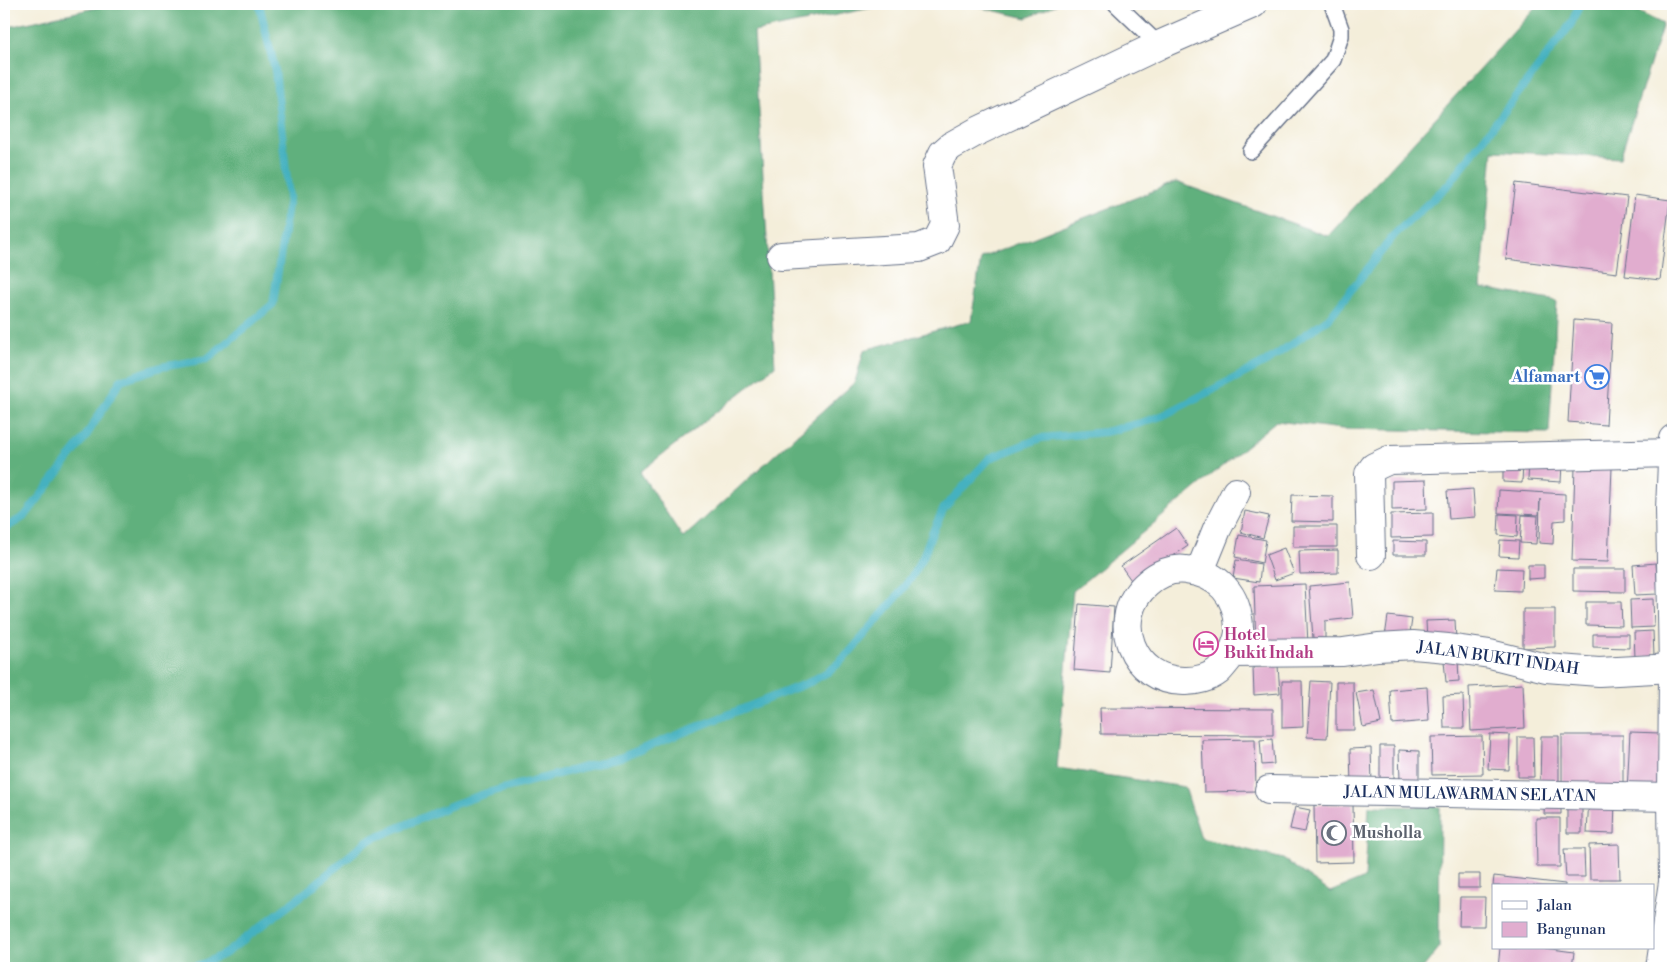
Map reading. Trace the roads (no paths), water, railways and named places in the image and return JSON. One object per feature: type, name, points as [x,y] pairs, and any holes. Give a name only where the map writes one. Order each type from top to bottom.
[{"type":"street","points":[[781,256],[919,248],[937,241],[945,226],[938,166],[943,153],[951,146],[976,132],[1159,45],[1252,4]]},
{"type":"street","points":[[1371,555],[1369,474],[1374,467],[1389,460],[1673,446],[1670,509],[1673,668]]},
{"type":"street","points":[[1200,571],[1217,529],[1236,492]]},
{"type":"street","points":[[1177,569],[1200,571],[1222,584],[1236,604],[1240,629],[1232,653],[1218,671],[1197,681],[1174,682],[1152,673],[1136,656],[1127,635],[1128,612],[1138,591],[1156,576],[1177,569]]},
{"type":"street","name":"JALAN BUKIT INDAH","points":[[1232,653],[1343,652],[1378,646],[1413,645],[1490,654],[1546,668],[1599,672],[1673,668]]},
{"type":"street","points":[[1660,968],[1673,882],[1673,673]]},
{"type":"street","name":"JALAN MULAWARMAN SELATAN","points":[[1269,790],[1672,797]]},
{"type":"lane","points":[[1116,4],[1159,45]]},
{"type":"lane","points":[[1251,151],[1333,60],[1341,36],[1341,29],[1332,4]]},
{"type":"waterway","points":[[4,529],[25,516],[84,439],[121,380],[161,367],[207,359],[273,304],[289,198],[275,70],[259,4]]},
{"type":"waterway","points":[[190,968],[226,953],[305,893],[367,841],[455,804],[487,793],[622,757],[810,682],[831,670],[848,654],[896,598],[911,578],[923,557],[944,508],[990,458],[1041,438],[1105,432],[1164,415],[1266,362],[1329,318],[1395,234],[1449,184],[1571,24],[1580,4]]},
{"type":"place","name":"Alfamart","points":[[1597,377]]},
{"type":"place","name":"Hotel Bukit Indah","points":[[1206,644]]},
{"type":"place","name":"Musholla","points":[[1334,833]]}]
